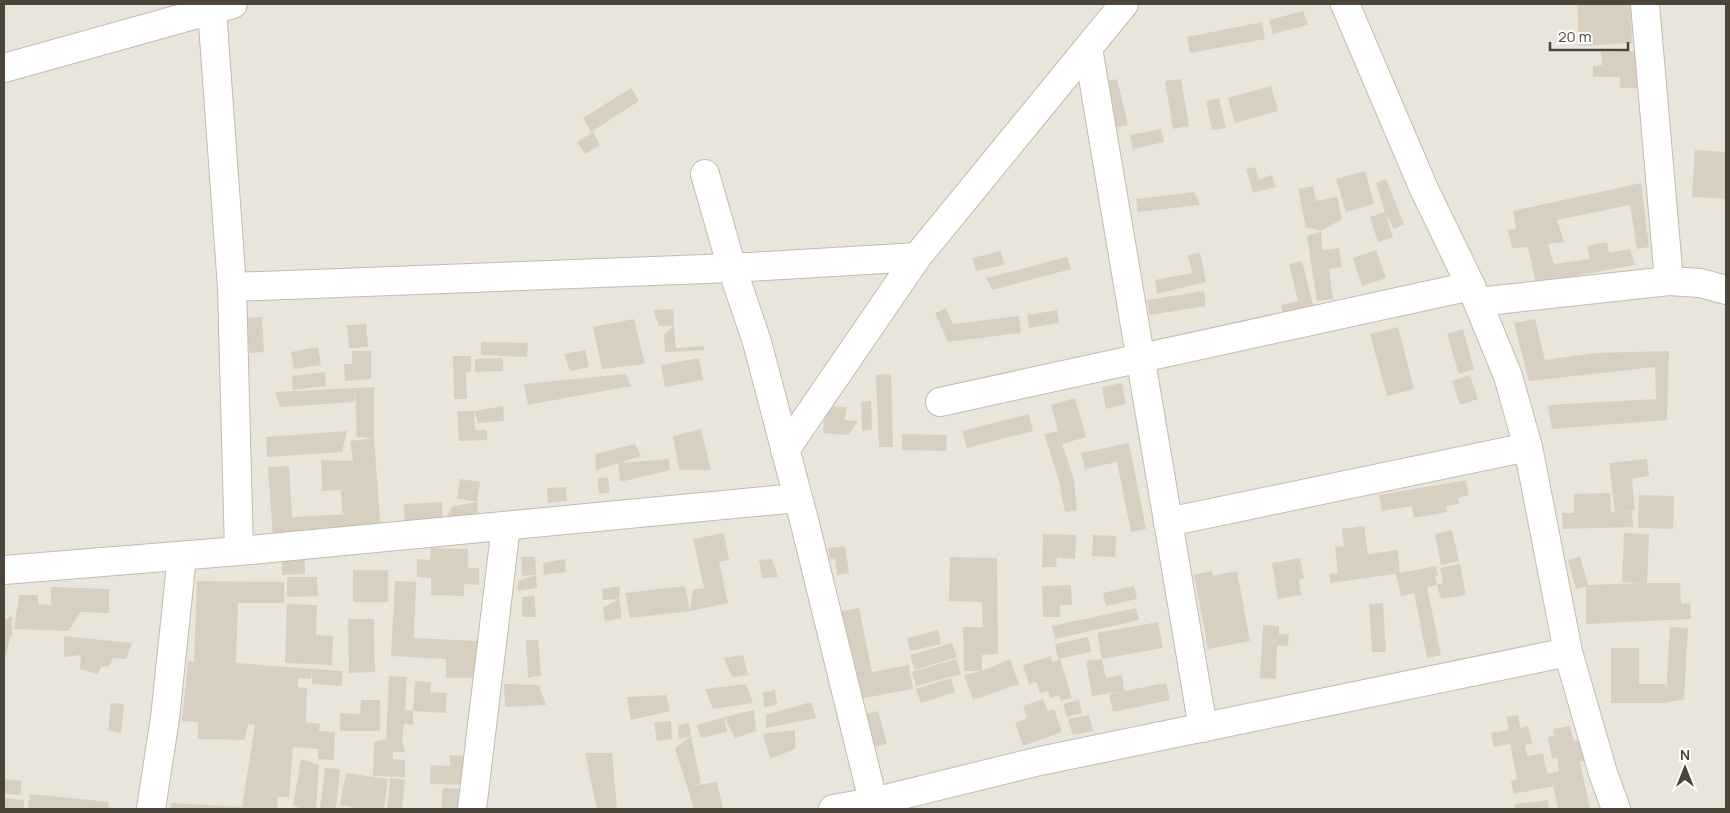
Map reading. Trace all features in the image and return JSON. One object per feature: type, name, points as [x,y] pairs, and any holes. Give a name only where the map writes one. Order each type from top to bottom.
[{"type":"street","points":[[785,450],[917,257],[1124,4]]},
{"type":"street","points":[[1346,4],[1424,189],[1475,294],[1508,376],[1528,447],[1568,652],[1603,773],[1616,809]]},
{"type":"street","points":[[1645,4],[1669,281]]},
{"type":"street","points":[[4,68],[223,7],[239,552]]},
{"type":"street","points":[[1088,48],[1203,728]]},
{"type":"street","points":[[705,174],[732,268],[757,342],[798,498],[874,806]]},
{"type":"street","points":[[232,287],[732,268],[917,257]]},
{"type":"street","points":[[940,402],[1140,358],[1475,294],[1669,281],[1700,284],[1726,290]]},
{"type":"street","points":[[1168,522],[1528,447]]},
{"type":"street","points":[[4,570],[239,552],[798,498]]},
{"type":"street","points":[[472,809],[506,526]]},
{"type":"street","points":[[151,809],[166,718],[182,556]]},
{"type":"street","points":[[833,809],[874,806],[1040,761],[1568,652]]},
{"type":"shaded area","points":[[4,4],[1726,4],[1726,809],[4,809]]},
{"type":"building","points":[[1577,4],[1630,4],[1632,43],[1579,46]]},
{"type":"building","points":[[1303,11],[1308,25],[1273,34],[1269,20]]},
{"type":"building","points":[[1262,22],[1265,39],[1190,53],[1187,37]]},
{"type":"building","points":[[1636,51],[1637,88],[1620,88],[1620,77],[1593,77],[1593,66],[1602,65],[1601,52]]},
{"type":"building","points":[[1117,79],[1128,125],[1114,128],[1103,82]]},
{"type":"building","points":[[1181,79],[1189,126],[1173,129],[1165,81]]},
{"type":"building","points":[[1271,86],[1278,111],[1235,123],[1228,98]]},
{"type":"building","points":[[631,88],[639,101],[591,132],[583,118]]},
{"type":"building","points":[[1219,98],[1226,128],[1212,130],[1206,101]]},
{"type":"building","points":[[1161,129],[1164,142],[1133,149],[1130,135]]},
{"type":"building","points":[[593,132],[600,145],[585,154],[577,142]]},
{"type":"building","points":[[1695,150],[1726,152],[1726,199],[1692,197]]},
{"type":"building","points":[[1255,167],[1259,179],[1272,175],[1276,187],[1253,193],[1246,169]]},
{"type":"building","points":[[1365,171],[1374,204],[1346,212],[1336,179]]},
{"type":"building","points":[[1386,179],[1404,224],[1394,229],[1385,212],[1376,183]]},
{"type":"building","points":[[1641,183],[1649,247],[1637,249],[1630,205],[1557,220],[1564,242],[1548,244],[1554,264],[1590,259],[1587,246],[1607,242],[1609,253],[1630,249],[1635,265],[1536,283],[1528,247],[1512,248],[1508,230],[1516,229],[1513,211]]},
{"type":"building","points":[[1313,186],[1316,201],[1337,197],[1342,219],[1321,231],[1306,227],[1298,189]]},
{"type":"building","points":[[1194,192],[1200,205],[1138,212],[1136,199]]},
{"type":"building","points":[[1385,212],[1393,237],[1378,242],[1370,217]]},
{"type":"building","points":[[1321,231],[1322,250],[1339,248],[1342,267],[1329,269],[1333,299],[1317,301],[1307,236]]},
{"type":"building","points":[[1376,250],[1386,278],[1362,286],[1353,258]]},
{"type":"building","points":[[1001,251],[1004,265],[976,271],[972,258]]},
{"type":"building","points":[[1200,253],[1206,282],[1157,294],[1155,280],[1192,273],[1188,255]]},
{"type":"building","points":[[1067,257],[1071,269],[993,290],[986,278]]},
{"type":"building","points":[[1302,261],[1314,309],[1284,317],[1281,305],[1298,301],[1289,264]]},
{"type":"building","points":[[1204,291],[1206,306],[1150,315],[1147,300]]},
{"type":"building","points":[[946,308],[953,324],[1019,316],[1021,333],[948,342],[935,313]]},
{"type":"building","points":[[673,309],[674,326],[659,326],[653,310]]},
{"type":"building","points":[[1057,310],[1059,323],[1029,328],[1027,315]]},
{"type":"building","points":[[262,317],[264,352],[250,353],[244,318]]},
{"type":"building","points":[[634,319],[645,364],[602,369],[593,327]]},
{"type":"building","points":[[1535,319],[1545,360],[1595,353],[1669,351],[1667,420],[1552,429],[1548,405],[1656,399],[1655,367],[1529,381],[1514,323]]},
{"type":"building","points":[[366,324],[368,347],[349,348],[347,325]]},
{"type":"building","points":[[674,326],[676,348],[704,346],[704,350],[665,352],[664,334]]},
{"type":"building","points":[[1398,327],[1414,389],[1387,396],[1370,334]]},
{"type":"building","points":[[1463,329],[1474,369],[1459,374],[1447,334]]},
{"type":"building","points":[[481,342],[528,343],[527,357],[481,355]]},
{"type":"building","points":[[318,347],[321,365],[294,369],[291,352]]},
{"type":"building","points":[[585,350],[589,367],[570,371],[564,354]]},
{"type":"building","points":[[352,351],[371,351],[371,379],[345,381],[344,364],[352,364]]},
{"type":"building","points":[[453,356],[471,356],[471,372],[466,372],[467,399],[454,399]]},
{"type":"building","points":[[503,358],[503,371],[475,372],[475,359]]},
{"type":"building","points":[[699,358],[703,380],[665,387],[661,365]]},
{"type":"building","points":[[325,372],[326,386],[293,390],[292,376]]},
{"type":"building","points":[[626,374],[631,386],[528,405],[524,384]]},
{"type":"building","points":[[891,374],[893,447],[879,447],[876,375]]},
{"type":"building","points":[[1470,375],[1478,399],[1460,405],[1452,381]]},
{"type":"building","points":[[1122,383],[1126,404],[1106,409],[1102,387]]},
{"type":"building","points":[[374,387],[374,438],[357,437],[355,393],[354,402],[280,407],[275,392]]},
{"type":"building","points":[[1075,398],[1086,437],[1062,444],[1074,479],[1077,510],[1065,512],[1059,481],[1044,434],[1058,431],[1051,405]]},
{"type":"building","points":[[871,401],[872,430],[862,431],[861,402]]},
{"type":"building","points":[[503,406],[504,421],[478,423],[474,411]]},
{"type":"building","points":[[825,406],[847,407],[845,420],[858,421],[848,435],[823,433]]},
{"type":"building","points":[[457,411],[474,411],[475,430],[487,430],[487,440],[459,441]]},
{"type":"building","points":[[1029,414],[1033,431],[967,448],[962,431]]},
{"type":"building","points":[[701,429],[711,470],[679,470],[673,436]]},
{"type":"building","points":[[347,431],[342,452],[267,457],[266,437]]},
{"type":"building","points":[[902,434],[947,435],[946,451],[902,450]]},
{"type":"building","points":[[374,438],[381,533],[273,539],[268,467],[289,466],[292,517],[348,514],[342,513],[341,490],[322,491],[321,460],[353,461],[350,441]]},
{"type":"building","points":[[1129,443],[1146,529],[1131,532],[1117,462],[1085,469],[1081,453]]},
{"type":"building","points":[[635,444],[641,456],[596,470],[595,454]]},
{"type":"building","points":[[669,459],[670,470],[620,482],[618,463]]},
{"type":"building","points":[[1647,459],[1649,476],[1632,479],[1635,510],[1619,512],[1632,511],[1633,527],[1563,529],[1562,513],[1574,513],[1574,494],[1610,493],[1611,512],[1615,512],[1609,463]]},
{"type":"building","points":[[597,478],[608,478],[610,492],[599,494]]},
{"type":"building","points":[[460,479],[480,482],[477,502],[457,498]]},
{"type":"building","points":[[1466,480],[1469,495],[1458,498],[1459,504],[1446,506],[1447,512],[1414,518],[1412,506],[1382,511],[1379,495]]},
{"type":"building","points":[[566,487],[567,501],[548,503],[547,488]]},
{"type":"building","points":[[1639,495],[1674,496],[1673,529],[1638,528]]},
{"type":"building","points":[[442,502],[443,522],[405,524],[404,504]]},
{"type":"building","points":[[477,502],[479,520],[443,522],[453,506]]},
{"type":"building","points":[[1364,526],[1368,554],[1398,550],[1400,573],[1436,566],[1438,576],[1435,576],[1437,585],[1427,587],[1441,655],[1427,658],[1414,593],[1401,596],[1396,574],[1330,583],[1329,574],[1338,573],[1335,547],[1344,546],[1342,529]]},
{"type":"building","points":[[1452,530],[1459,561],[1441,565],[1435,534]]},
{"type":"building","points":[[724,533],[729,560],[719,562],[728,603],[690,611],[693,590],[704,588],[693,539]]},
{"type":"building","points":[[1624,533],[1649,534],[1647,583],[1680,583],[1681,604],[1690,603],[1691,619],[1586,624],[1586,586],[1576,589],[1568,560],[1580,556],[1588,585],[1643,583],[1622,582]]},
{"type":"building","points":[[1043,534],[1076,535],[1075,559],[1057,558],[1056,567],[1042,567]]},
{"type":"building","points":[[1093,535],[1116,536],[1115,557],[1092,556]]},
{"type":"building","points":[[845,546],[849,573],[837,575],[835,558],[830,559],[828,548]]},
{"type":"building","points":[[431,548],[468,549],[468,568],[479,568],[479,585],[464,584],[464,596],[431,595],[431,578],[417,577],[417,559],[430,560]]},
{"type":"building","points":[[521,557],[535,557],[536,575],[522,576]]},
{"type":"building","points":[[950,557],[997,558],[998,654],[982,655],[982,671],[964,671],[963,627],[983,627],[982,602],[949,601]]},
{"type":"building","points":[[282,558],[305,558],[305,574],[282,575]]},
{"type":"building","points":[[1300,558],[1304,578],[1299,579],[1301,595],[1278,599],[1272,563]]},
{"type":"building","points":[[565,559],[566,572],[544,575],[543,563]]},
{"type":"building","points":[[772,559],[778,577],[762,578],[759,560]]},
{"type":"building","points":[[1460,564],[1466,595],[1441,599],[1437,585],[1443,583],[1440,568]]},
{"type":"building","points":[[353,570],[388,570],[388,602],[353,602]]},
{"type":"building","points":[[1212,571],[1213,576],[1237,571],[1250,641],[1208,649],[1194,575]]},
{"type":"building","points":[[536,575],[537,588],[517,591],[518,581]]},
{"type":"building","points":[[287,577],[317,577],[318,596],[287,597]]},
{"type":"building","points":[[197,581],[284,582],[284,603],[238,603],[236,663],[312,669],[311,679],[298,678],[298,687],[307,688],[306,722],[320,724],[319,731],[335,732],[334,760],[318,759],[318,749],[293,747],[289,797],[278,797],[277,809],[171,809],[171,803],[242,807],[255,725],[248,724],[245,740],[198,739],[198,722],[182,721],[188,661],[194,662]]},
{"type":"building","points":[[395,581],[416,582],[414,638],[477,641],[477,678],[446,678],[446,659],[391,656]]},
{"type":"building","points":[[1071,585],[1072,605],[1060,605],[1060,617],[1043,617],[1042,586]]},
{"type":"building","points":[[620,586],[619,599],[603,600],[602,589]]},
{"type":"building","points":[[685,586],[690,611],[630,618],[625,593]]},
{"type":"building","points":[[1134,586],[1137,599],[1106,606],[1103,593]]},
{"type":"building","points":[[51,587],[109,589],[109,613],[80,612],[69,631],[14,629],[19,595],[38,595],[38,604],[51,605]]},
{"type":"building","points":[[534,596],[536,617],[522,617],[522,597]]},
{"type":"building","points":[[619,599],[622,618],[605,621],[603,608]]},
{"type":"building","points":[[1383,603],[1386,652],[1372,652],[1369,604]]},
{"type":"building","points":[[287,604],[317,605],[316,635],[333,636],[332,665],[285,663]]},
{"type":"building","points":[[859,608],[872,672],[909,665],[913,689],[859,699],[841,611]]},
{"type":"building","points":[[1136,608],[1139,620],[1055,639],[1052,626]]},
{"type":"building","points":[[12,616],[12,637],[10,636],[6,656],[4,655],[4,620]]},
{"type":"building","points":[[348,619],[374,619],[375,672],[349,673]]},
{"type":"building","points":[[1158,622],[1163,648],[1102,659],[1097,633]]},
{"type":"building","points":[[1263,625],[1279,626],[1279,634],[1289,634],[1288,646],[1277,646],[1276,679],[1260,678]]},
{"type":"building","points":[[1670,627],[1688,628],[1684,699],[1666,703],[1611,703],[1611,648],[1639,648],[1639,684],[1666,684],[1666,695]]},
{"type":"building","points":[[938,630],[941,644],[910,651],[907,638]]},
{"type":"building","points":[[64,636],[132,643],[126,659],[113,658],[109,666],[101,667],[98,674],[80,669],[81,655],[64,657]]},
{"type":"building","points":[[1088,637],[1091,652],[1058,659],[1055,644]]},
{"type":"building","points":[[526,640],[538,640],[541,675],[528,678]]},
{"type":"building","points":[[952,643],[957,657],[915,670],[910,655]]},
{"type":"building","points":[[743,655],[748,675],[732,677],[724,658]]},
{"type":"building","points":[[1051,656],[1052,662],[1060,659],[1072,698],[1061,701],[1059,695],[1050,698],[1048,691],[1040,693],[1037,682],[1029,684],[1023,665]]},
{"type":"building","points":[[956,659],[961,674],[916,686],[912,672]]},
{"type":"building","points":[[1010,659],[1019,684],[973,700],[964,675],[982,671]]},
{"type":"building","points":[[1102,659],[1106,678],[1122,675],[1124,691],[1166,683],[1170,700],[1113,712],[1109,695],[1120,692],[1092,696],[1086,661]]},
{"type":"building","points":[[312,669],[343,671],[342,686],[312,684]]},
{"type":"building","points":[[389,676],[407,677],[405,710],[413,711],[413,725],[404,724],[402,740],[405,752],[393,752],[393,759],[405,760],[405,777],[373,776],[374,742],[386,739]]},
{"type":"building","points":[[951,678],[955,692],[921,703],[916,689]]},
{"type":"building","points":[[415,681],[431,682],[430,692],[447,693],[446,713],[413,711]]},
{"type":"building","points":[[504,684],[539,685],[546,705],[505,707]]},
{"type":"building","points":[[746,684],[753,703],[713,709],[705,689]]},
{"type":"building","points":[[775,690],[777,704],[764,708],[763,693]]},
{"type":"building","points":[[666,695],[670,711],[631,720],[627,697]]},
{"type":"building","points":[[1043,699],[1048,711],[1054,709],[1062,732],[1023,746],[1015,723],[1027,718],[1023,706]]},
{"type":"building","points":[[361,700],[380,700],[380,731],[340,731],[340,713],[360,714]]},
{"type":"building","points":[[1079,700],[1082,713],[1067,717],[1063,704]]},
{"type":"building","points":[[811,702],[816,718],[766,728],[766,715]]},
{"type":"building","points":[[111,703],[124,704],[121,733],[108,731]]},
{"type":"building","points":[[754,710],[756,731],[735,738],[724,717]]},
{"type":"building","points":[[878,711],[887,744],[870,748],[861,715]]},
{"type":"building","points":[[1089,715],[1093,731],[1073,735],[1068,719]]},
{"type":"building","points":[[1518,715],[1520,728],[1528,726],[1532,744],[1525,745],[1527,756],[1543,753],[1547,774],[1559,771],[1557,758],[1552,759],[1548,737],[1554,736],[1553,729],[1570,726],[1574,741],[1581,740],[1585,761],[1580,762],[1590,809],[1558,809],[1553,786],[1514,794],[1511,781],[1517,779],[1510,744],[1494,747],[1491,733],[1509,730],[1506,717]]},
{"type":"building","points":[[724,717],[727,732],[701,738],[697,725]]},
{"type":"building","points":[[671,721],[672,739],[657,741],[654,722]]},
{"type":"building","points":[[689,723],[691,736],[679,739],[678,725]]},
{"type":"building","points":[[795,730],[795,749],[770,759],[763,734]]},
{"type":"building","points":[[691,736],[701,783],[689,786],[717,782],[723,808],[694,809],[675,748]]},
{"type":"building","points":[[585,753],[612,753],[617,809],[597,809]]},
{"type":"building","points":[[450,755],[467,756],[466,785],[430,784],[431,765],[450,766]]},
{"type":"building","points":[[301,759],[319,765],[316,809],[301,809],[293,805]]},
{"type":"building","points":[[325,768],[340,769],[336,809],[320,809]]},
{"type":"building","points":[[346,773],[388,779],[384,809],[362,809],[340,805]]},
{"type":"building","points":[[390,778],[405,780],[402,809],[387,809]]},
{"type":"building","points":[[4,779],[22,781],[20,795],[4,794]]},
{"type":"building","points":[[443,788],[462,789],[460,809],[441,809]]},
{"type":"building","points":[[30,794],[109,802],[108,809],[28,809]]},
{"type":"building","points":[[4,798],[24,800],[24,809],[4,809]]},
{"type":"building","points":[[1548,800],[1549,809],[1515,809],[1515,804]]}]
